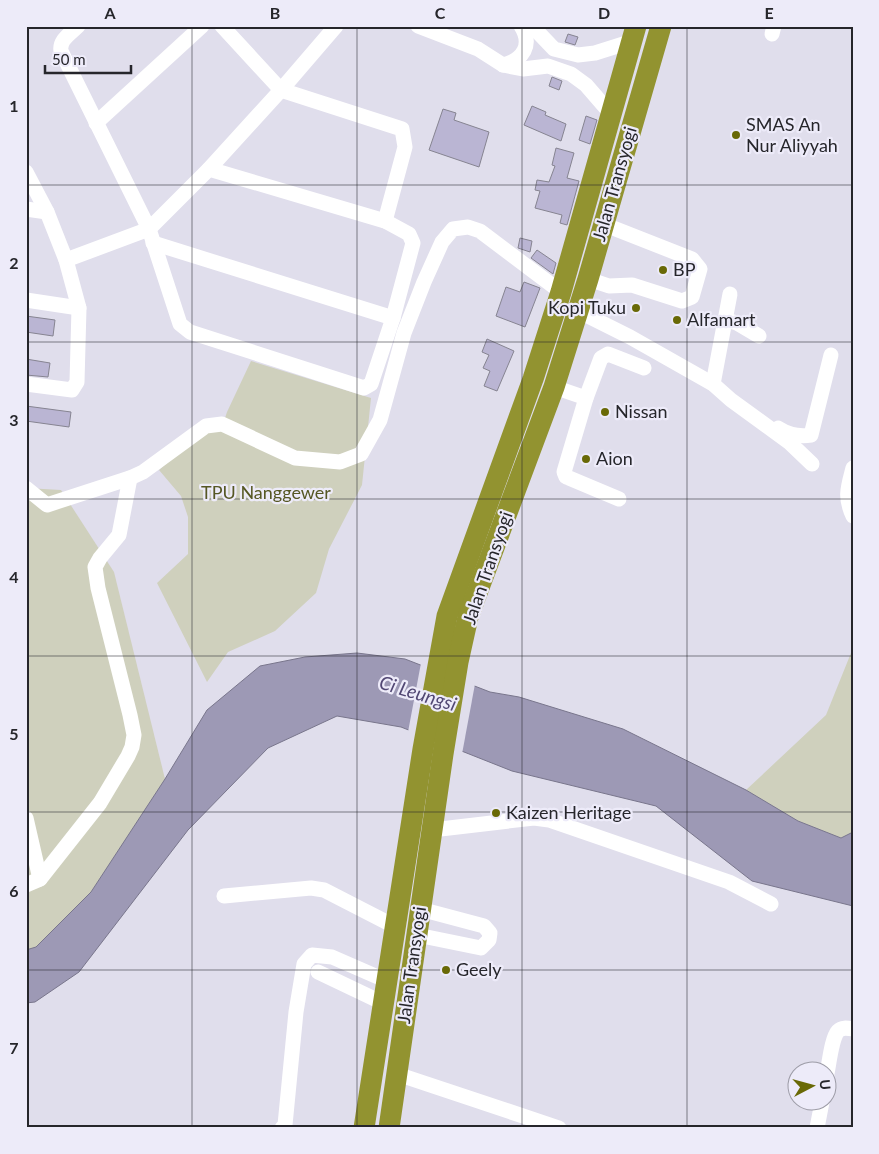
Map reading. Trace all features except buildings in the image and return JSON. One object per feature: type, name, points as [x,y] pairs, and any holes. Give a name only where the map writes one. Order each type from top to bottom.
[{"type":"highway","name":"Jalan Transyogi","points":[[364,1128],[396,927],[433,752],[473,601],[554,386],[588,279],[661,26]]},
{"type":"highway","name":"Jalan Transyogi","points":[[389,1128],[432,830],[433,752],[439,654],[446,616],[533,379],[561,292],[634,34]]},
{"type":"street","points":[[78,26],[62,41],[60,51],[151,236],[180,324],[190,332],[364,388],[371,384],[393,318],[413,243],[409,234],[385,221],[209,169]]},
{"type":"street","points":[[96,123],[202,26]]},
{"type":"street","points":[[222,26],[281,90],[402,130],[405,147],[385,221]]},
{"type":"street","points":[[151,236],[336,26]]},
{"type":"street","points":[[418,26],[452,32],[503,65],[523,68],[548,66],[571,74],[586,84],[612,115]]},
{"type":"street","points":[[503,65],[513,63],[521,56],[526,47],[526,37],[521,26]]},
{"type":"street","points":[[531,26],[554,48],[578,55],[596,53],[634,34]]},
{"type":"street","points":[[571,74],[578,55]]},
{"type":"street","points":[[26,172],[47,212],[66,260],[79,308],[77,382],[72,390],[26,384]]},
{"type":"street","points":[[26,209],[47,212]]},
{"type":"street","points":[[588,279],[609,286],[632,285],[682,300],[692,297],[700,269],[692,259],[603,224]]},
{"type":"street","points":[[26,488],[46,505],[136,475],[206,426],[222,424],[295,458],[340,462],[361,454],[380,420],[404,332],[424,282],[442,242],[453,229],[468,227],[480,231],[561,292]]},
{"type":"street","points":[[66,260],[120,240],[151,236],[393,318]]},
{"type":"street","points":[[714,379],[730,294]]},
{"type":"street","points":[[26,300],[79,308]]},
{"type":"street","points":[[578,311],[630,337],[693,374],[721,382],[765,419],[786,433],[800,436],[811,435],[831,355]]},
{"type":"street","points":[[726,320],[736,322],[759,336]]},
{"type":"street","points":[[620,498],[569,478],[564,474],[586,398],[601,358],[608,354],[644,368]]},
{"type":"street","points":[[714,379],[731,400],[790,443],[812,464]]},
{"type":"street","points":[[554,386],[586,398]]},
{"type":"street","points":[[853,468],[846,494],[853,516]]},
{"type":"street","points":[[33,882],[100,803],[132,747],[133,728],[98,588],[95,567],[119,535],[136,475]]},
{"type":"street","points":[[26,818],[33,882]]},
{"type":"street","points":[[432,830],[534,818],[549,820],[729,882],[771,904]]},
{"type":"street","points":[[224,896],[311,888],[324,890],[396,927]]},
{"type":"street","points":[[420,909],[484,926],[490,933],[489,940],[481,948],[427,937]]},
{"type":"street","points":[[282,1128],[285,1125],[296,1012],[304,964],[312,955],[332,957],[387,981]]},
{"type":"street","points":[[318,972],[383,1002]]},
{"type":"street","points":[[829,1062],[834,1038],[838,1031],[845,1028],[853,1029]]},
{"type":"street","points":[[397,1074],[559,1128]]},
{"type":"street","points":[[817,1128],[820,1112]]},
{"type":"green space","name":"TPU Nanggewer","points":[[251,361],[371,398],[362,485],[329,549],[316,593],[275,631],[228,652],[207,682],[157,583],[188,554],[188,517],[181,496],[159,470],[196,437],[223,424]]},
{"type":"green space","points":[[26,488],[61,490],[114,572],[165,779],[91,892],[36,947],[26,950]]},
{"type":"green space","points":[[853,648],[853,832],[841,838],[798,821],[746,790],[826,715]]},
{"type":"water","name":"Ci Leungsi","points":[[357,653],[405,659],[490,692],[519,697],[623,729],[746,790],[798,821],[841,838],[853,832],[853,906],[752,881],[656,806],[512,771],[401,727],[337,716],[268,748],[188,830],[79,972],[35,1002],[26,1003],[26,950],[36,947],[91,892],[165,779],[207,710],[260,666],[305,657]]},
{"type":"pier","points":[[421,663],[447,673],[433,742],[408,732]]},
{"type":"pier","points":[[450,674],[475,684],[462,754],[436,744]]},
{"type":"place","name":"SMAS An Nur Aliyyah","points":[[736,135]]},
{"type":"place","name":"BP","points":[[663,270]]},
{"type":"place","name":"Kopi Tuku","points":[[636,308]]},
{"type":"place","name":"Alfamart","points":[[677,320]]},
{"type":"place","name":"Nissan","points":[[605,412]]},
{"type":"place","name":"Aion","points":[[586,459]]},
{"type":"place","name":"Kaizen Heritage","points":[[496,813]]},
{"type":"place","name":"Geely","points":[[446,970]]}]
